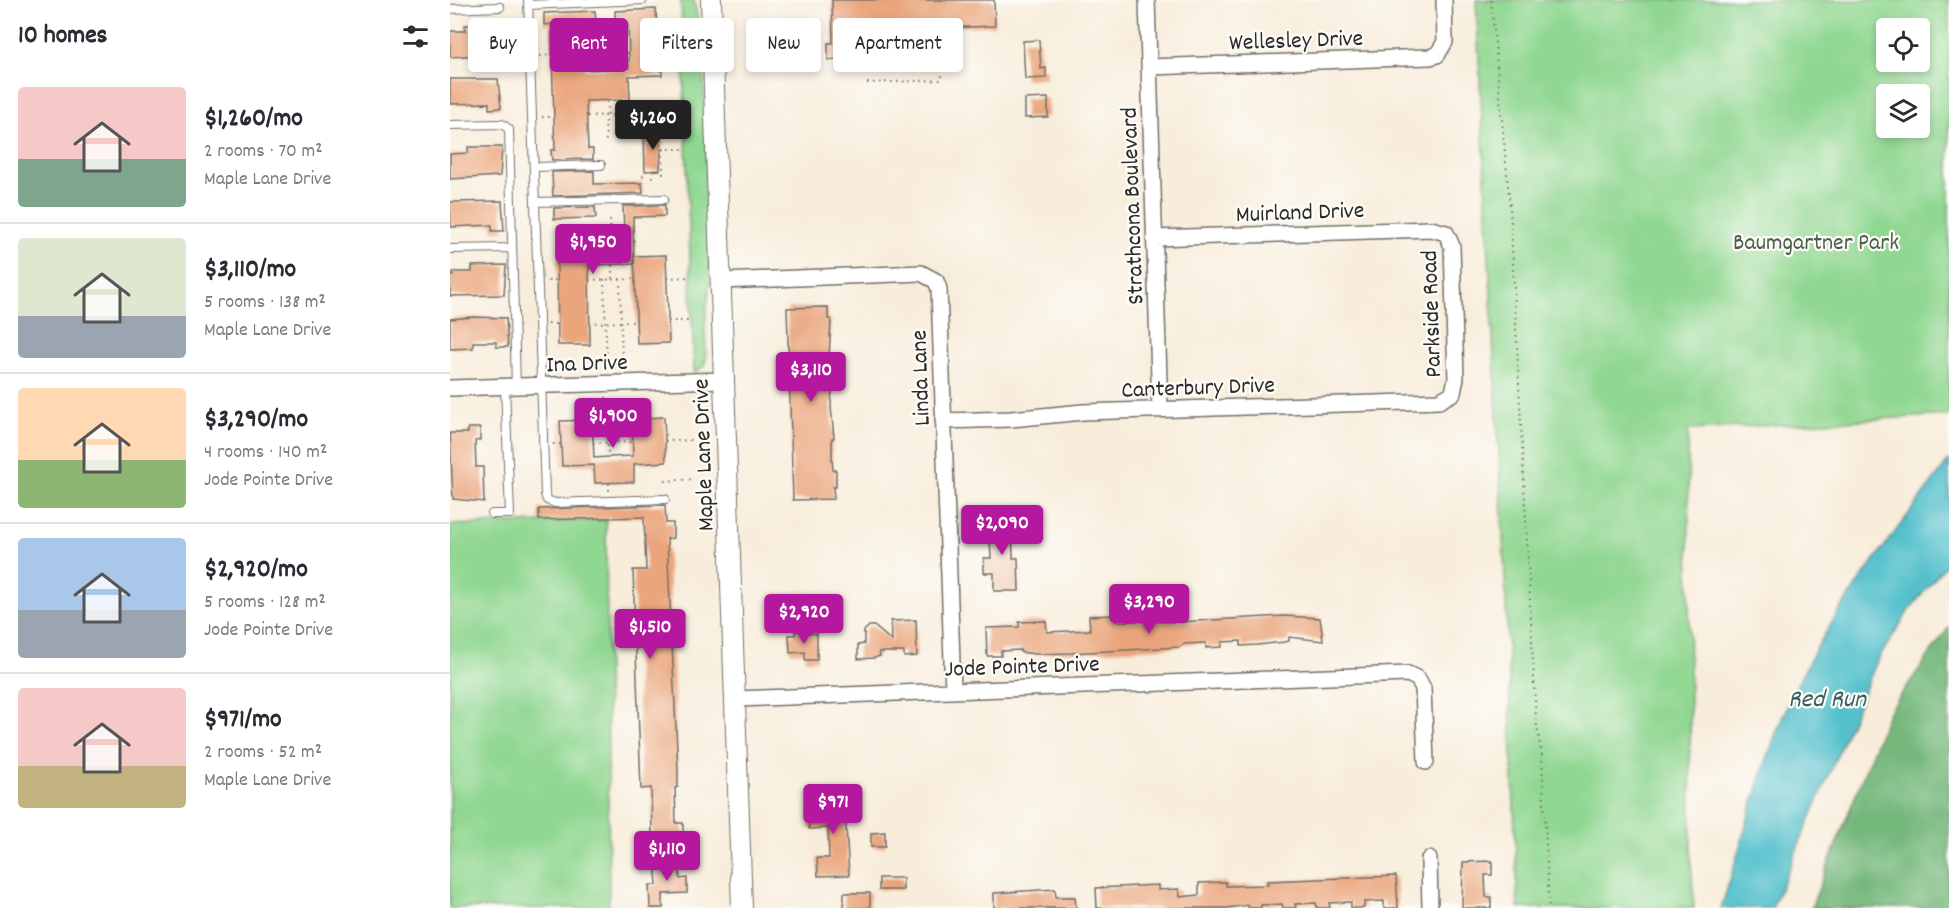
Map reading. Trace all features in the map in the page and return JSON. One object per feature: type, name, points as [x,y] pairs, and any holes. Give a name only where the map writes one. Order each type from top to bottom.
[{"type":"street","name":"Maple Lane Drive","points":[[711,0],[742,908]]},
{"type":"street","name":"Strathcona Boulevard","points":[[1147,0],[1160,410]]},
{"type":"street","name":"Wellesley Drive","points":[[1149,67],[1430,57],[1442,49],[1445,35],[1444,0]]},
{"type":"street","name":"Muirland Drive","points":[[1155,238],[1431,229],[1446,233]]},
{"type":"street","name":"Parkside Road","points":[[1446,233],[1452,246],[1456,378],[1453,393]]},
{"type":"street","name":"Linda Lane","points":[[721,281],[921,273],[936,281],[939,289],[953,690]]},
{"type":"street","name":"Ina Drive","points":[[450,388],[725,380]]},
{"type":"street","name":"Canterbury Drive","points":[[943,421],[1160,410],[1439,401],[1453,393]]},
{"type":"street","name":"Jode Pointe Drive","points":[[735,699],[1408,674],[1418,679],[1423,688],[1426,762]]},
{"type":"street","points":[[1429,859],[1430,908]]},
{"type":"lane","points":[[643,0],[528,2],[542,386],[547,500],[555,503],[664,500]]},
{"type":"lane","points":[[450,9],[500,7]]},
{"type":"lane","points":[[450,125],[502,124],[509,129],[512,248],[510,514],[492,514]]},
{"type":"lane","points":[[534,167],[601,165]]},
{"type":"lane","points":[[535,202],[664,199]]},
{"type":"lane","points":[[450,249],[512,248]]},
{"type":"path","points":[[1491,0],[1510,207],[1535,708],[1542,757],[1549,908]]},
{"type":"path","points":[[867,83],[942,80],[942,72]]},
{"type":"path","points":[[606,145],[608,100]]},
{"type":"path","points":[[587,116],[683,113]]},
{"type":"path","points":[[540,117],[554,117]]},
{"type":"path","points":[[663,179],[663,149],[684,149]]},
{"type":"path","points":[[652,171],[652,179]]},
{"type":"path","points":[[643,175],[643,180]]},
{"type":"path","points":[[610,220],[611,233]]},
{"type":"path","points":[[612,265],[612,279]]},
{"type":"path","points":[[667,278],[689,277]]},
{"type":"path","points":[[604,279],[607,369]]},
{"type":"path","points":[[620,279],[622,368]]},
{"type":"path","points":[[589,280],[634,279]]},
{"type":"path","points":[[545,281],[557,280]]},
{"type":"path","points":[[668,321],[690,321]]},
{"type":"path","points":[[589,323],[636,322]]},
{"type":"path","points":[[546,325],[557,324]]},
{"type":"path","points":[[606,391],[608,457]]},
{"type":"path","points":[[665,441],[694,440]]},
{"type":"path","points":[[593,443],[633,442]]},
{"type":"path","points":[[550,444],[561,444]]},
{"type":"path","points":[[664,480],[696,479]]},
{"type":"path","points":[[609,483],[609,494]]},
{"type":"green space","points":[[681,0],[694,0],[697,18],[682,18]]},
{"type":"green space","name":"Baumgartner Park","points":[[1476,0],[1949,0],[1949,415],[1688,430],[1691,857],[1694,908],[1518,908],[1505,576]]},
{"type":"green space","points":[[684,72],[704,72],[710,283],[705,324],[706,359],[704,366],[694,373]]},
{"type":"green space","points":[[606,520],[609,908],[450,908],[450,525]]},
{"type":"green space","points":[[1949,627],[1949,908],[1811,908],[1888,713]]},
{"type":"water","name":"Red Run","points":[[1949,460],[1949,561],[1910,609],[1877,661],[1772,908],[1721,908],[1764,766],[1798,683],[1849,596]]},
{"type":"building","points":[[832,0],[994,0],[995,26],[963,27],[963,18],[833,18],[833,43]]},
{"type":"building","points":[[656,9],[656,18],[640,18],[640,72],[662,72],[662,75],[629,76],[630,100],[586,101],[588,149],[593,149],[593,159],[552,160],[551,150],[555,150],[553,72],[628,72],[628,18],[615,18],[615,11]]},
{"type":"building","points":[[595,11],[596,18],[550,18],[550,24],[544,25],[544,13]]},
{"type":"building","points":[[465,25],[468,25],[468,56],[450,57],[450,31],[465,31]]},
{"type":"building","points":[[1039,40],[1041,69],[1046,68],[1046,78],[1025,79],[1023,41]]},
{"type":"building","points":[[828,43],[833,43],[833,60],[828,60]]},
{"type":"building","points":[[450,79],[498,79],[501,108],[489,109],[489,103],[450,104]]},
{"type":"building","points":[[1048,98],[1048,117],[1025,118],[1025,99]]},
{"type":"building","points":[[662,133],[660,170],[645,171],[644,134]]},
{"type":"building","points":[[468,147],[502,147],[500,176],[450,179],[450,154],[468,153]]},
{"type":"building","points":[[594,171],[594,184],[642,183],[643,193],[553,196],[552,172]]},
{"type":"building","points":[[502,201],[504,231],[492,231],[492,225],[451,227],[450,202]]},
{"type":"building","points":[[665,205],[665,216],[633,217],[634,264],[589,265],[590,345],[558,345],[557,258],[589,257],[588,233],[624,232],[623,206]]},
{"type":"building","points":[[595,207],[596,218],[554,219],[554,208]]},
{"type":"building","points":[[666,255],[669,343],[637,344],[634,256]]},
{"type":"building","points":[[506,265],[504,295],[450,296],[450,276],[453,276],[453,272],[472,272],[472,266]]},
{"type":"building","points":[[828,307],[828,319],[831,319],[829,358],[830,369],[833,369],[831,407],[834,438],[832,438],[832,459],[833,470],[836,470],[836,487],[833,487],[834,499],[793,500],[787,308]]},
{"type":"building","points":[[506,318],[508,347],[496,347],[496,342],[473,342],[473,348],[450,349],[450,319]]},
{"type":"building","points":[[664,417],[666,462],[634,464],[634,482],[595,483],[594,465],[562,466],[560,421],[592,420],[594,458],[633,456],[632,419]]},
{"type":"building","points":[[468,428],[480,428],[480,440],[475,441],[476,467],[483,467],[484,502],[453,499],[450,433],[468,433]]},
{"type":"building","points":[[665,505],[666,523],[673,523],[673,538],[667,539],[678,771],[678,787],[675,788],[676,823],[683,823],[683,837],[652,838],[651,788],[641,789],[633,570],[646,570],[644,517],[539,520],[539,509]]},
{"type":"building","points":[[989,520],[1012,520],[1013,558],[1018,558],[1019,591],[994,591],[994,573],[984,573],[984,558],[991,558],[990,540],[986,540]]},
{"type":"building","points":[[1115,615],[1115,621],[1179,622],[1284,616],[1320,618],[1323,641],[1289,637],[1289,641],[1285,642],[1257,645],[1241,646],[1241,641],[1222,642],[1222,647],[1206,648],[1206,643],[1184,644],[1180,647],[1071,653],[1035,654],[1020,652],[1020,650],[1001,651],[1001,656],[987,656],[986,628],[1019,627],[1019,622],[1046,621],[1047,632],[1090,630],[1089,616]]},
{"type":"building","points":[[916,620],[917,656],[904,657],[904,652],[879,652],[880,656],[874,658],[858,659],[858,645],[864,644],[864,631],[869,626],[874,626],[892,641],[891,621]]},
{"type":"building","points":[[795,631],[817,634],[817,660],[805,660],[805,652],[790,653],[789,635],[795,635]]},
{"type":"building","points":[[821,795],[844,795],[849,875],[818,876],[817,858],[829,858],[828,828],[809,829],[809,814],[819,814]]},
{"type":"building","points":[[885,832],[885,847],[871,847],[871,833]]},
{"type":"building","points":[[679,860],[680,879],[687,878],[687,893],[663,894],[663,908],[650,908],[649,885],[657,885],[655,861]]},
{"type":"building","points":[[1492,861],[1492,875],[1485,875],[1486,897],[1491,897],[1491,908],[1462,908],[1463,862]]},
{"type":"building","points":[[1396,876],[1398,908],[1384,908],[1384,901],[1364,902],[1364,908],[1351,908],[1351,902],[1329,903],[1330,908],[1317,908],[1316,903],[1295,904],[1296,908],[1283,908],[1282,904],[1261,905],[1261,908],[1248,908],[1248,905],[1227,908],[1097,908],[1096,888],[1158,885],[1158,890],[1179,889],[1180,897],[1199,895],[1199,883],[1226,882],[1226,886],[1268,885],[1267,881]]},
{"type":"building","points":[[879,878],[903,878],[903,890],[879,890]]},
{"type":"building","points":[[1055,889],[1056,897],[1075,897],[1076,908],[994,908],[994,893]]},
{"type":"building","points":[[844,893],[870,893],[870,908],[844,908]]}]
